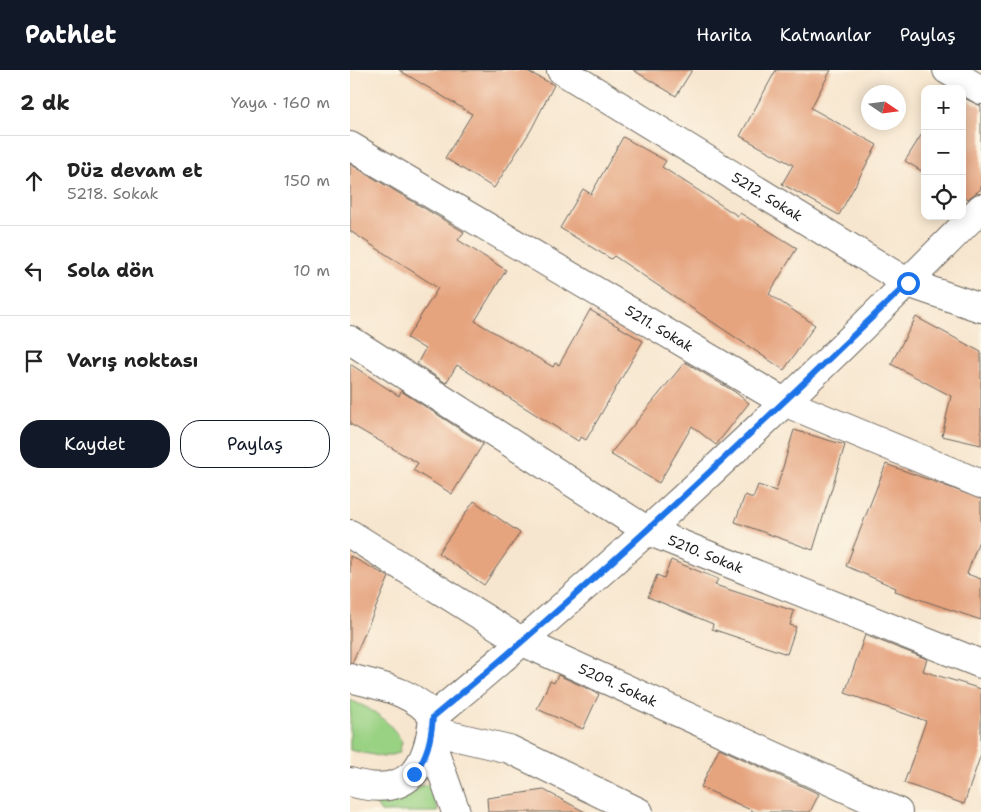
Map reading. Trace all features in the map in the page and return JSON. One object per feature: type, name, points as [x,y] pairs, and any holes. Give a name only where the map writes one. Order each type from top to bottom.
[{"type":"street","name":"5212. Sokak","points":[[561,70],[908,283],[981,308]]},
{"type":"street","points":[[947,70],[981,90]]},
{"type":"street","name":"5211. Sokak","points":[[350,146],[784,402],[981,484]]},
{"type":"street","points":[[350,782],[363,786],[388,786],[414,774],[424,760],[432,730],[523,642],[648,531],[784,402],[908,283],[981,208]]},
{"type":"street","name":"5210. Sokak","points":[[350,340],[648,531],[981,664]]},
{"type":"street","name":"5209. Sokak","points":[[350,534],[523,642],[898,812]]},
{"type":"street","points":[[350,678],[395,690],[426,707],[456,812]]},
{"type":"street","points":[[432,730],[509,749],[639,812]]},
{"type":"green space","points":[[350,700],[373,711],[392,727],[402,742],[399,753],[383,757],[350,750]]},
{"type":"green space","points":[[431,784],[438,812],[381,812],[370,795]]},
{"type":"building","points":[[399,70],[525,70],[554,85],[531,130],[494,188],[445,158],[472,114]]},
{"type":"building","points":[[633,70],[692,70],[676,96]]},
{"type":"building","points":[[776,70],[831,70],[811,108],[877,145],[839,215],[782,184],[793,165],[740,136]]},
{"type":"building","points":[[966,99],[981,106],[981,189],[968,199],[966,198]]},
{"type":"building","points":[[921,135],[921,171],[905,161]]},
{"type":"building","points":[[623,137],[666,161],[662,167],[738,216],[740,213],[797,248],[769,294],[815,325],[784,370],[614,256],[611,259],[560,228],[583,189],[591,194]]},
{"type":"building","points":[[350,164],[464,232],[458,240],[506,270],[475,321],[553,367],[555,363],[559,365],[590,310],[643,341],[586,440],[581,437],[578,441],[457,365],[446,383],[417,364],[425,349],[407,338],[438,288],[350,231]]},
{"type":"building","points":[[916,317],[981,352],[981,445],[942,436],[951,396],[891,364]]},
{"type":"building","points":[[685,362],[735,392],[749,403],[716,445],[692,426],[659,483],[610,454]]},
{"type":"building","points":[[350,364],[399,396],[401,391],[483,444],[452,494],[413,470],[418,463],[350,424]]},
{"type":"building","points":[[794,430],[845,445],[813,550],[735,522],[745,495],[753,498],[758,485],[776,491]]},
{"type":"building","points":[[886,464],[981,499],[981,535],[967,574],[981,579],[981,620],[895,591],[896,588],[846,566]]},
{"type":"building","points":[[474,501],[520,533],[484,585],[438,553]]},
{"type":"building","points":[[350,556],[389,577],[352,663],[350,663]]},
{"type":"building","points":[[671,560],[718,579],[715,585],[794,611],[790,625],[796,627],[787,654],[712,629],[713,624],[648,597],[657,575],[664,578]]},
{"type":"building","points":[[865,635],[927,659],[923,671],[981,689],[981,754],[964,804],[904,783],[926,721],[845,693]]},
{"type":"building","points":[[558,675],[599,694],[583,729],[537,709],[550,681],[554,683]]},
{"type":"building","points":[[719,748],[819,794],[810,812],[755,812],[701,787]]},
{"type":"building","points":[[544,790],[585,812],[488,812],[487,798]]},
{"type":"route","points":[[414,774],[424,760],[431,741],[433,717],[523,642],[648,531],[908,283]]}]
